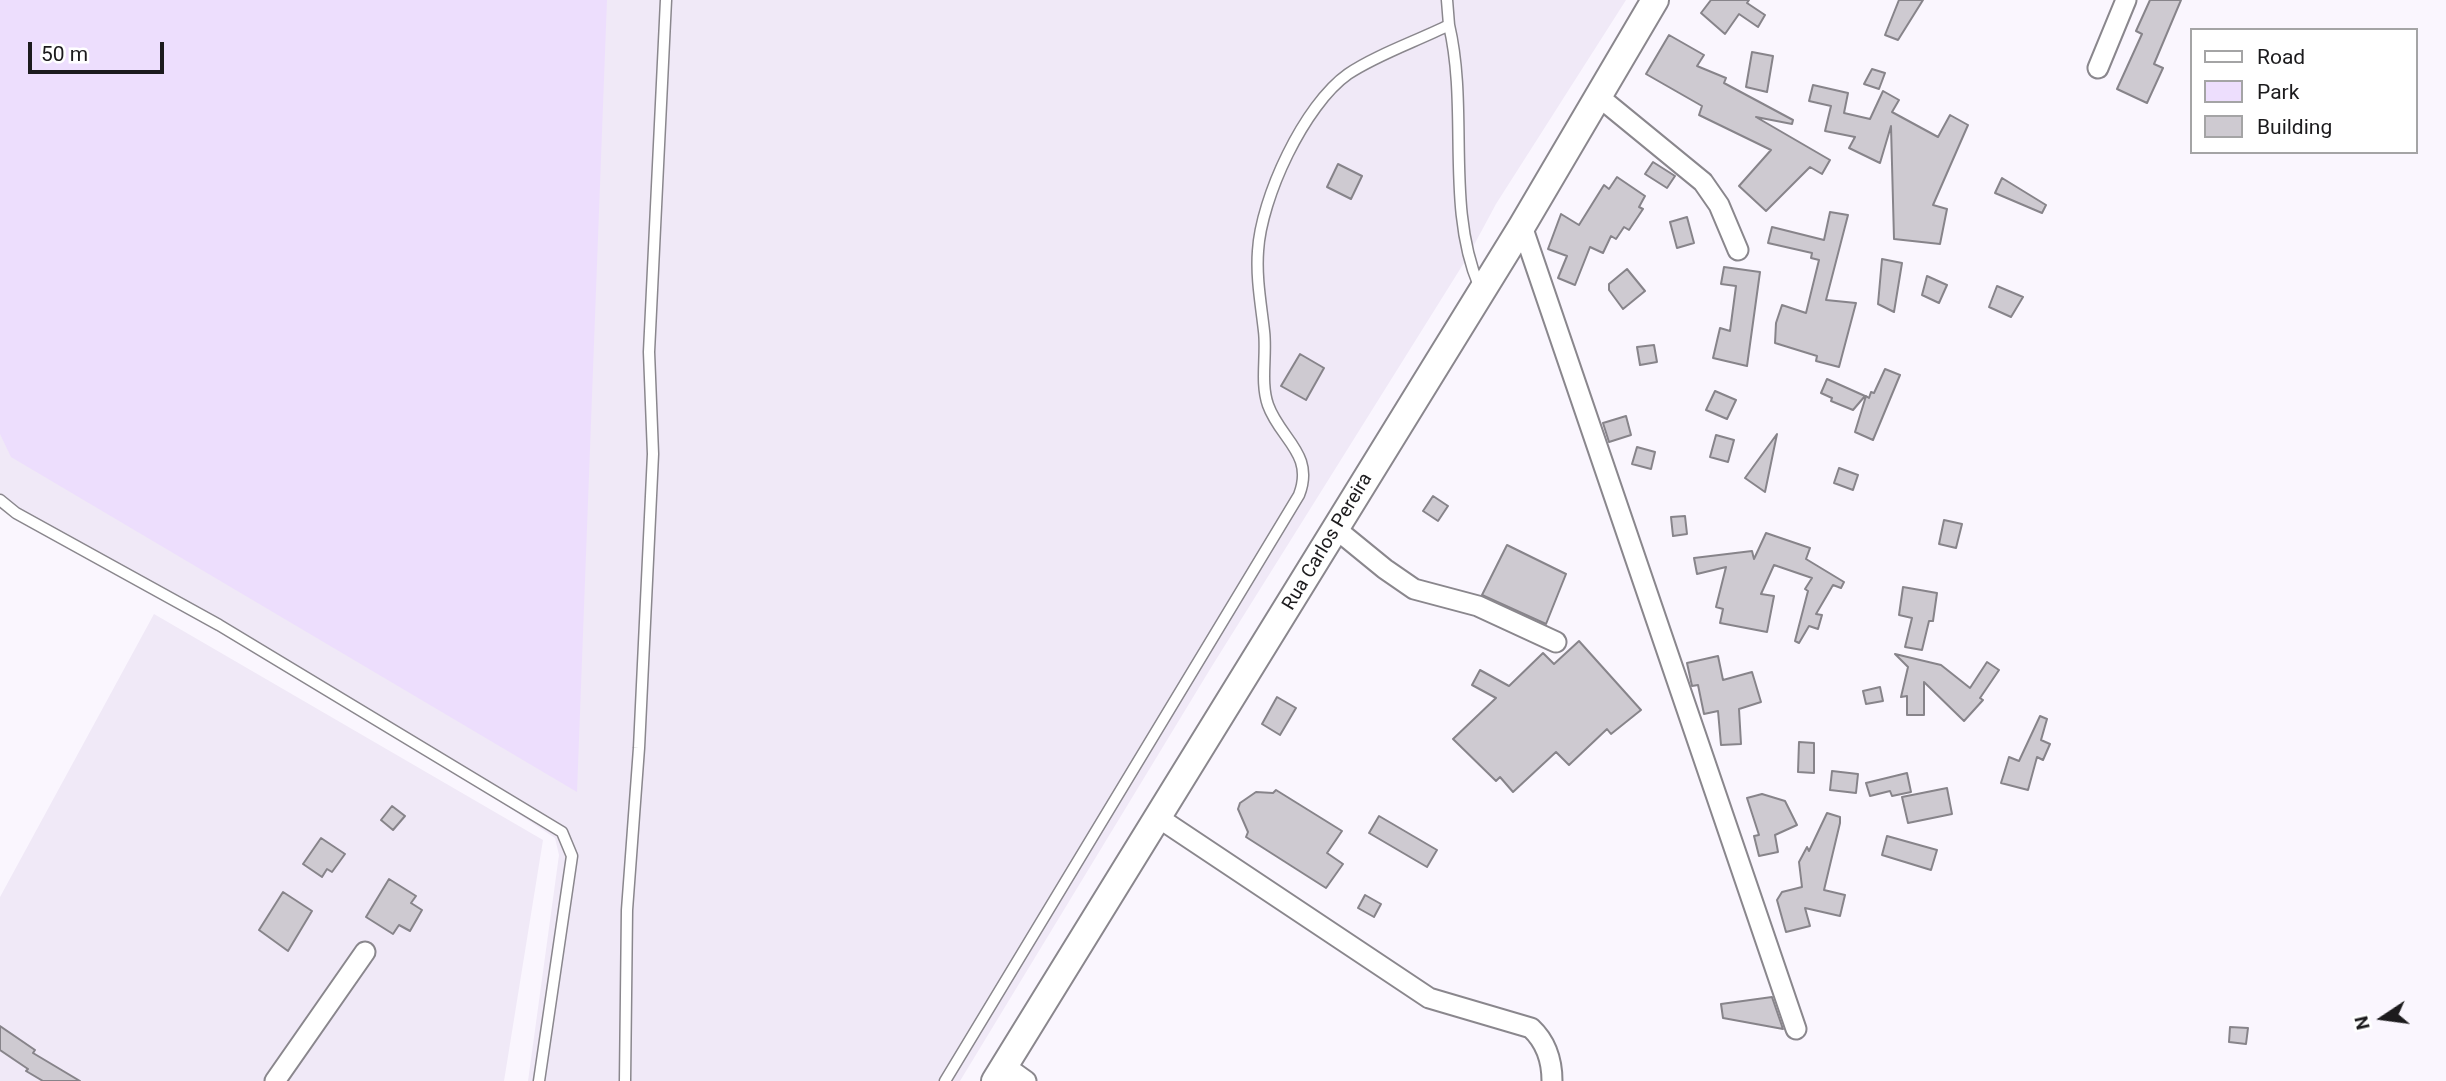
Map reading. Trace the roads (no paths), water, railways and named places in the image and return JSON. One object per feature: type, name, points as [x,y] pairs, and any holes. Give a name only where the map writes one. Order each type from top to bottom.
[{"type":"main road","name":"Rua Carlos Pereira","points":[[1000,1073],[1522,226],[1655,0]]},
{"type":"street","points":[[2098,68],[2126,0]]},
{"type":"street","points":[[1598,96],[1703,181],[1719,205],[1738,250]]},
{"type":"street","points":[[1522,226],[1796,1029]]},
{"type":"street","points":[[1336,529],[1414,589],[1478,607],[1556,642]]},
{"type":"street","points":[[1159,818],[1429,998],[1531,1028],[1539,1036],[1550,1057],[1552,1081]]},
{"type":"street","points":[[275,1081],[365,953]]},
{"type":"street","points":[[1000,1073],[1026,1081]]},
{"type":"lane","points":[[625,1081],[627,910],[639,748],[653,454],[649,352],[666,0]]},
{"type":"lane","points":[[1447,0],[1448,25],[1458,74],[1461,191],[1467,258],[1481,290]]},
{"type":"lane","points":[[945,1081],[1214,639],[1305,481],[1303,467],[1293,444],[1279,427],[1267,403],[1265,338],[1258,282],[1258,248],[1285,161],[1306,121],[1324,96],[1349,74],[1448,25]]},
{"type":"lane","points":[[0,499],[16,513],[207,619],[562,832],[572,856],[539,1081]]}]
